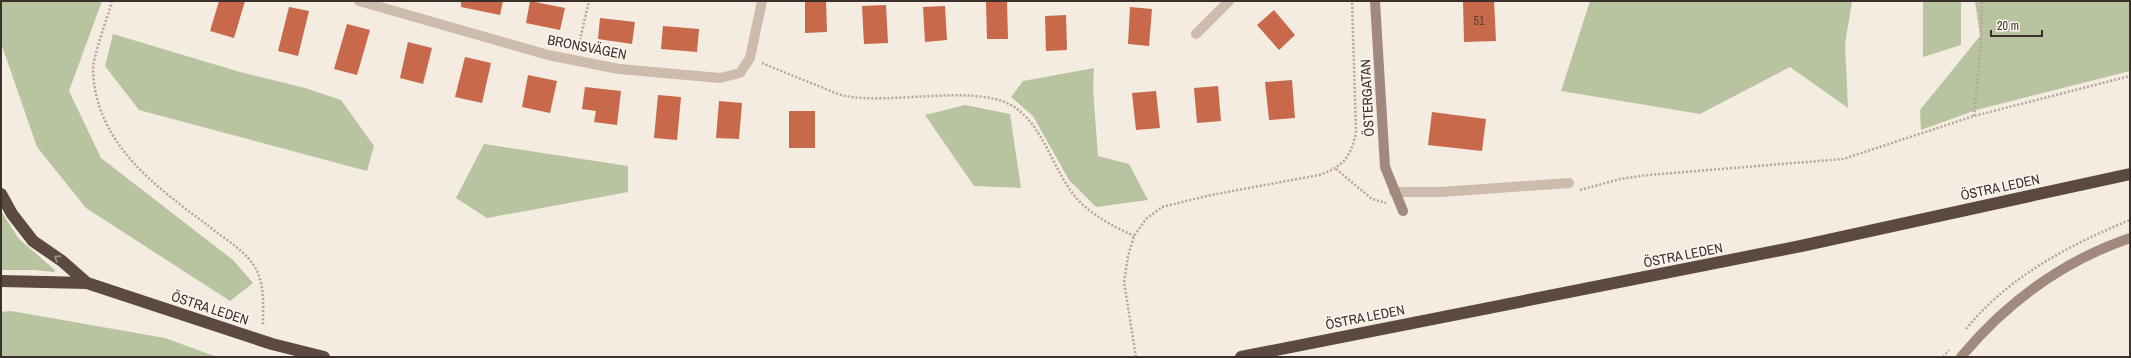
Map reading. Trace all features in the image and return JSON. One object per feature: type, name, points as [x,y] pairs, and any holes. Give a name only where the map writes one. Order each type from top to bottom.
[{"type":"highway","name":"ÖSTRA LEDEN","points":[[1241,357],[1801,246],[2130,174]]},
{"type":"highway","name":"ÖSTRA LEDEN","points":[[1,194],[12,214],[33,241],[62,261],[87,283]]},
{"type":"highway","name":"ÖSTRA LEDEN","points":[[1,281],[87,283],[272,344],[324,357]]},
{"type":"street","name":"BRONSVÄGEN","points":[[359,1],[548,55],[619,69],[720,78],[740,73],[750,58],[762,1]]},
{"type":"street","points":[[1196,34],[1229,1]]},
{"type":"street","name":"ÖSTERGATAN","points":[[1375,1],[1385,167],[1401,208]]},
{"type":"street","points":[[1394,192],[1441,192],[1569,183]]},
{"type":"street","points":[[1960,357],[1988,326],[2012,304],[2047,278],[2084,257],[2130,238]]},
{"type":"path","points":[[112,1],[92,69],[99,110],[115,141],[143,173],[176,202],[246,254],[257,270],[262,292],[263,326]]},
{"type":"path","points":[[578,48],[589,1]]},
{"type":"path","points":[[1136,357],[1124,282],[1128,256],[1134,236],[1146,219],[1162,207],[1211,195],[1319,175],[1336,168],[1352,151],[1356,133],[1352,1]]},
{"type":"path","points":[[1974,116],[1981,42],[1982,1]]},
{"type":"path","points":[[759,62],[845,96],[865,98],[970,96],[995,100],[1010,105],[1023,115],[1035,128],[1062,178],[1072,193],[1088,210],[1134,236]]},
{"type":"path","points":[[1579,190],[1620,179],[1648,175],[1843,159],[1974,116],[2130,76]]},
{"type":"path","points":[[1336,168],[1372,199],[1401,208]]},
{"type":"green space","points":[[1,1],[102,1],[69,91],[101,158],[233,260],[253,283],[230,301],[86,208],[37,147],[1,43]]},
{"type":"green space","points":[[1590,1],[1852,1],[1845,44],[1848,108],[1790,67],[1700,114],[1561,91]]},
{"type":"green space","points":[[1923,1],[1961,1],[1961,45],[1923,57]]},
{"type":"green space","points":[[1975,1],[2130,1],[2130,71],[1976,110],[1921,130],[1920,110],[1980,36]]},
{"type":"green space","points":[[113,34],[240,72],[305,88],[341,100],[374,146],[367,171],[139,110],[105,66]]},
{"type":"green space","points":[[1094,68],[1093,89],[1098,156],[1129,164],[1148,200],[1096,207],[1069,180],[1033,116],[1011,97],[1023,81]]},
{"type":"green space","points":[[965,105],[1010,114],[1021,188],[974,186],[925,115]]},
{"type":"green space","points":[[484,144],[628,166],[628,192],[487,218],[456,198]]},
{"type":"green space","points":[[1,211],[19,239],[55,270],[54,272],[34,270],[1,270]]},
{"type":"green space","points":[[11,311],[165,338],[217,357],[1,357],[1,312]]},
{"type":"building","points":[[219,1],[245,1],[234,38],[210,31]]},
{"type":"building","points":[[461,1],[503,1],[500,15],[461,7]]},
{"type":"building","points":[[530,1],[565,8],[560,30],[526,23]]},
{"type":"building","points":[[805,1],[826,1],[827,32],[805,33]]},
{"type":"building","points":[[1463,1],[1494,1],[1496,41],[1464,42]]},
{"type":"building","points":[[986,2],[1007,2],[1008,39],[987,39]]},
{"type":"building","points":[[886,5],[888,43],[864,44],[862,6]]},
{"type":"building","points":[[945,6],[947,40],[925,42],[923,7]]},
{"type":"building","points":[[289,7],[309,11],[298,56],[278,51]]},
{"type":"building","points":[[1130,7],[1152,9],[1149,46],[1128,44]]},
{"type":"building","points":[[1274,10],[1295,35],[1279,50],[1257,25]]},
{"type":"building","points":[[1066,15],[1067,50],[1046,51],[1045,16]]},
{"type":"building","points":[[600,18],[635,22],[632,44],[598,39]]},
{"type":"building","points":[[347,24],[370,30],[357,75],[334,69]]},
{"type":"building","points":[[663,26],[699,29],[697,52],[661,49]]},
{"type":"building","points":[[408,42],[432,48],[423,84],[400,78]]},
{"type":"building","points":[[465,57],[491,63],[482,103],[455,97]]},
{"type":"building","points":[[528,75],[557,81],[550,113],[522,107]]},
{"type":"building","points":[[1292,80],[1295,118],[1269,120],[1265,82]]},
{"type":"building","points":[[1218,86],[1221,121],[1197,123],[1194,88]]},
{"type":"building","points":[[585,87],[621,91],[617,125],[594,122],[596,111],[582,109]]},
{"type":"building","points":[[1156,91],[1160,128],[1136,130],[1132,93]]},
{"type":"building","points":[[658,95],[681,97],[677,140],[654,138]]},
{"type":"building","points":[[719,101],[742,103],[739,139],[716,138]]},
{"type":"building","points":[[789,111],[815,111],[815,148],[789,148]]},
{"type":"building","points":[[1432,112],[1486,119],[1482,151],[1428,145]]}]
